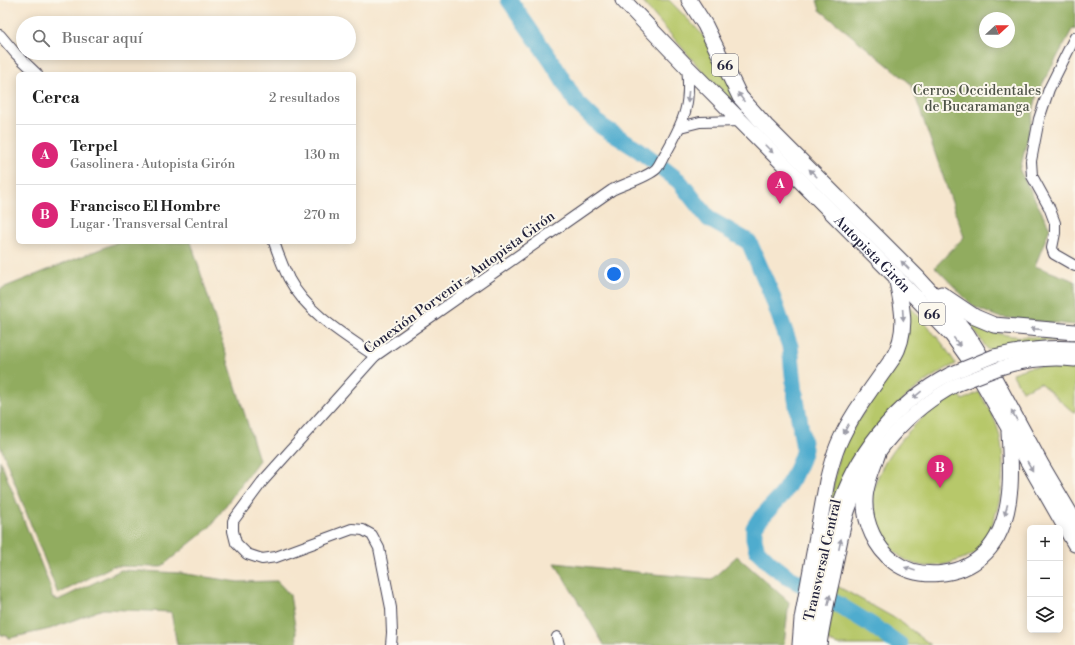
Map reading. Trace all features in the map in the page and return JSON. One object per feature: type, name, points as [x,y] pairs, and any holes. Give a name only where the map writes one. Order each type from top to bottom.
[{"type":"highway","name":"Autopista Girón","points":[[623,0],[687,67],[944,326],[959,344],[986,388],[1075,544]]},
{"type":"highway","points":[[632,0],[665,37],[672,51]]},
{"type":"highway","points":[[678,0],[694,19],[705,25]]},
{"type":"highway","name":"Autopista Girón","points":[[689,0],[705,25],[740,97],[766,126],[918,278],[950,313],[974,343],[1042,466],[1075,522]]},
{"type":"highway","points":[[800,645],[815,613],[822,578],[826,481],[838,444],[856,412],[898,350],[902,338],[902,307],[896,277]]},
{"type":"highway","points":[[918,278],[974,317],[984,322],[1003,326],[1075,332]]},
{"type":"highway","points":[[878,453],[868,481],[865,500],[868,523],[875,540],[884,553],[894,562],[908,569],[923,573],[938,574],[950,572],[982,557],[997,536],[1008,502],[1011,484],[1009,429]]},
{"type":"highway","points":[[1042,466],[1075,501]]},
{"type":"main road","name":"Transversal Central","points":[[808,645],[832,529],[839,507],[848,484],[862,456],[886,425],[910,401],[926,388],[953,380],[1027,348],[1075,348]]},
{"type":"main road","name":"Transversal Central","points":[[997,362],[1049,358],[1075,360]]},
{"type":"main road","name":"Transversal Central","points":[[822,578],[850,506],[860,484],[878,453],[897,430],[917,412],[944,392],[953,380]]},
{"type":"main road","name":"Transversal Central","points":[[815,613],[820,645]]},
{"type":"street","points":[[0,35],[16,54]]},
{"type":"street","points":[[1075,37],[1049,89],[1039,119],[1031,161],[1032,176],[1049,207],[1055,223],[1056,233],[1052,248],[1053,251],[1056,256],[1075,266]]},
{"type":"street","points":[[22,60],[35,72]]},
{"type":"street","name":"Conexión Porvenir - Autopista Girón","points":[[391,645],[391,608],[379,548],[372,534],[363,530],[352,529],[276,557],[262,559],[247,554],[236,543],[233,531],[233,521],[262,482],[375,356],[612,190],[640,178],[656,169],[680,127],[687,107],[689,87],[687,67]]},
{"type":"street","points":[[680,127],[700,122],[741,121]]},
{"type":"street","points":[[275,244],[289,280],[311,310],[375,356]]},
{"type":"green space","points":[[641,0],[669,0],[701,33],[782,150],[709,79]]},
{"type":"green space","name":"Cerros Occidentales de Bucaramanga","points":[[817,0],[1075,0],[1075,29],[1073,28],[1037,94],[1020,171],[1050,228],[1035,266],[1075,281],[1075,325],[998,317],[974,307],[935,267],[964,237],[911,84],[820,10]]},
{"type":"green space","points":[[113,244],[192,244],[259,460],[210,527],[161,567],[113,566],[58,594],[0,445],[0,289]]},
{"type":"green space","points":[[908,304],[942,343],[956,364],[938,373],[922,384],[892,410],[818,573],[838,460],[848,436],[902,354]]},
{"type":"green space","points":[[970,324],[993,332],[1011,336],[1075,339],[1033,342],[988,350]]},
{"type":"green space","points":[[1075,366],[1075,412],[1040,383],[1022,391],[1012,373],[1030,367]]},
{"type":"green space","points":[[979,392],[990,410],[999,431],[1003,466],[999,500],[990,532],[982,547],[969,556],[937,566],[915,564],[898,555],[881,533],[875,515],[873,500],[876,483],[880,472],[899,442],[923,417],[959,394],[963,400]]},
{"type":"green space","points":[[0,460],[51,589],[52,598],[58,600],[121,570],[180,573],[238,582],[277,581],[290,595],[298,645],[177,645],[171,612],[103,609],[50,629],[10,638],[0,634]]},
{"type":"green space","points":[[737,556],[789,602],[784,645],[604,645],[555,563],[712,579]]},
{"type":"green space","points":[[837,586],[898,620],[931,645],[838,645],[827,641]]},
{"type":"waterway","points":[[509,0],[552,62],[576,102],[601,126],[639,150],[679,181],[709,219],[749,242],[771,293],[790,346],[795,393],[804,449],[793,477],[782,495],[759,520],[754,528],[754,539],[757,550],[770,563],[788,577],[824,596],[870,624],[900,645]]},
{"type":"place","name":"Terpel","points":[[780,204]]},
{"type":"place","name":"Francisco El Hombre","points":[[940,488]]}]
